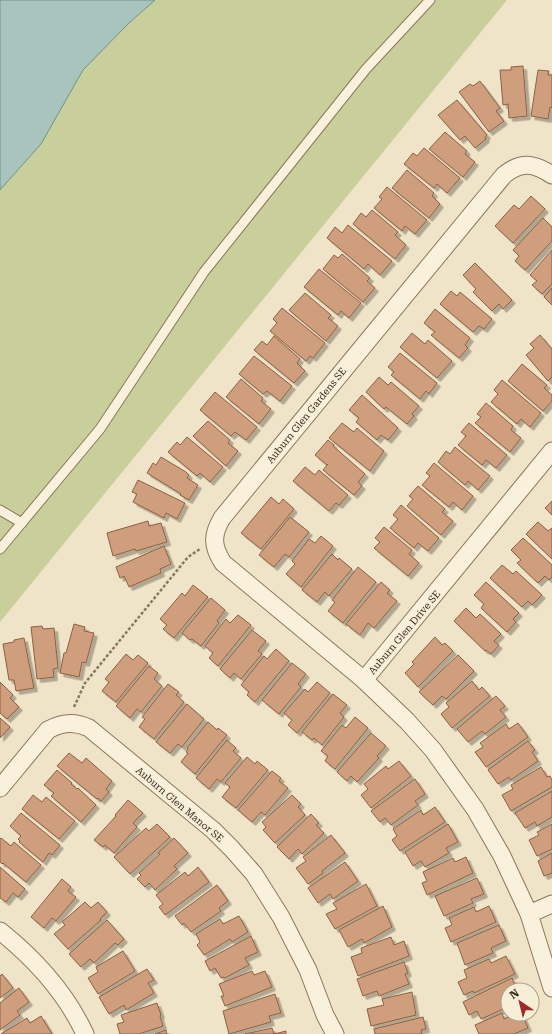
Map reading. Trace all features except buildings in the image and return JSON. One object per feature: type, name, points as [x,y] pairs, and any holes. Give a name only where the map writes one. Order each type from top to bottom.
[{"type":"street","name":"Auburn Glen Gardens SE","points":[[214,539],[215,532],[222,518],[504,176],[511,170],[521,166],[532,166],[542,169],[552,175]]},
{"type":"street","name":"Auburn Glen Drive SE","points":[[552,452],[364,680],[407,721],[433,750],[476,809],[502,856],[529,914],[552,988]]},
{"type":"street","points":[[214,539],[217,554],[223,563],[364,680]]},
{"type":"street","points":[[0,788],[44,735],[56,726],[66,723]]},
{"type":"street","name":"Auburn Glen Manor SE","points":[[66,723],[76,723],[89,728],[213,830],[254,874],[281,917],[308,970],[325,1015],[335,1034]]},
{"type":"street","points":[[529,914],[552,904]]},
{"type":"street","points":[[0,931],[16,944],[58,988],[85,1034]]},
{"type":"street","name":"Auburn Glen Manor SE","points":[[324,1034],[325,1015]]},
{"type":"lane","points":[[0,549],[100,429],[204,272],[366,69],[430,0]]},
{"type":"lane","points":[[0,510],[22,523]]},
{"type":"path","points":[[66,723],[85,683],[188,557],[214,539]]},
{"type":"green space","points":[[0,0],[507,0],[0,622]]},
{"type":"water","points":[[0,0],[155,0],[129,23],[83,70],[41,144],[0,190]]}]
